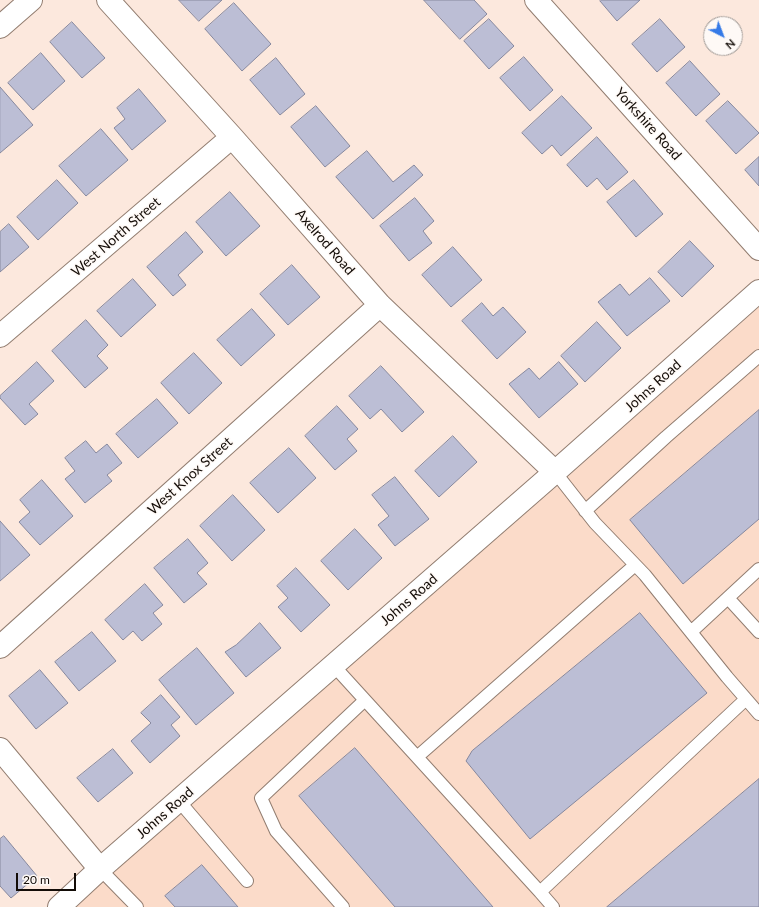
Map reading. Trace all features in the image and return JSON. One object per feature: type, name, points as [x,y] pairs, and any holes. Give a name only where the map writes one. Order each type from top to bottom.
[{"type":"street","points":[[0,27],[31,0]]},
{"type":"street","name":"Axelrod Road","points":[[108,0],[232,137],[380,306],[555,472]]},
{"type":"street","name":"Yorkshire Road","points":[[536,0],[759,249]]},
{"type":"street","name":"West North Street","points":[[0,336],[232,137]]},
{"type":"street","name":"Johns Road","points":[[59,907],[100,869],[334,666],[759,291]]},
{"type":"street","name":"West Knox Street","points":[[0,647],[380,306]]},
{"type":"street","points":[[0,749],[100,869]]},
{"type":"lane","points":[[585,511],[666,437],[759,356]]},
{"type":"lane","points":[[555,472],[595,523],[645,575],[759,714]]},
{"type":"lane","points":[[417,757],[636,565]]},
{"type":"lane","points":[[691,632],[759,568]]},
{"type":"lane","points":[[728,598],[759,632]]},
{"type":"lane","points":[[334,666],[553,907]]},
{"type":"lane","points":[[540,892],[746,699]]},
{"type":"lane","points":[[343,907],[276,831],[261,798],[365,700]]},
{"type":"lane","points":[[179,801],[246,881]]},
{"type":"lane","points":[[100,869],[137,907]]},
{"type":"shaded area","points":[[759,307],[759,907],[76,907],[107,878],[556,487],[557,488],[563,481]]},
{"type":"building","points":[[179,0],[222,0],[199,21]]},
{"type":"building","points":[[424,0],[474,0],[487,14],[460,39]]},
{"type":"building","points":[[640,0],[617,21],[600,1]]},
{"type":"building","points":[[234,3],[271,44],[242,71],[205,29]]},
{"type":"building","points":[[489,19],[514,46],[489,69],[464,41]]},
{"type":"building","points":[[660,19],[685,47],[657,72],[632,44]]},
{"type":"building","points":[[72,22],[105,58],[82,78],[50,42]]},
{"type":"building","points":[[41,53],[65,81],[33,110],[8,83]]},
{"type":"building","points":[[524,57],[553,90],[530,111],[500,78]]},
{"type":"building","points":[[276,58],[305,94],[280,115],[250,80]]},
{"type":"building","points":[[690,61],[720,94],[696,116],[666,83]]},
{"type":"building","points":[[0,87],[33,125],[0,153]]},
{"type":"building","points":[[139,89],[166,121],[132,150],[114,128],[125,119],[117,108]]},
{"type":"building","points":[[562,96],[592,128],[561,156],[552,145],[542,154],[522,133]]},
{"type":"building","points":[[728,101],[759,133],[736,154],[706,121]]},
{"type":"building","points":[[316,106],[350,146],[325,167],[291,127]]},
{"type":"building","points":[[101,129],[128,160],[86,196],[59,166]]},
{"type":"building","points":[[597,137],[628,172],[607,190],[597,178],[587,187],[567,165]]},
{"type":"building","points":[[367,151],[393,182],[414,165],[423,175],[373,219],[336,177]]},
{"type":"building","points":[[759,157],[759,186],[745,170]]},
{"type":"building","points":[[57,180],[78,203],[38,240],[17,217]]},
{"type":"building","points":[[634,180],[663,214],[636,237],[607,202]]},
{"type":"building","points":[[230,192],[260,226],[226,256],[196,222]]},
{"type":"building","points":[[415,198],[434,221],[423,231],[432,243],[409,261],[380,226]]},
{"type":"building","points":[[9,224],[29,247],[0,272],[0,232]]},
{"type":"building","points":[[186,232],[203,252],[178,275],[186,285],[173,296],[147,267]]},
{"type":"building","points":[[690,241],[714,266],[682,297],[658,272]]},
{"type":"building","points":[[453,247],[482,280],[451,307],[422,275]]},
{"type":"building","points":[[292,265],[320,297],[288,325],[260,294]]},
{"type":"building","points":[[650,278],[670,301],[627,336],[598,302],[620,284],[629,295]]},
{"type":"building","points":[[133,279],[156,305],[121,337],[97,311]]},
{"type":"building","points":[[482,303],[493,316],[503,307],[526,332],[497,359],[462,321]]},
{"type":"building","points":[[252,309],[275,335],[241,366],[217,340]]},
{"type":"building","points":[[86,320],[108,345],[97,356],[108,368],[85,388],[52,351]]},
{"type":"building","points":[[597,322],[621,348],[585,382],[561,356]]},
{"type":"building","points":[[194,353],[222,383],[189,414],[161,383]]},
{"type":"building","points":[[37,362],[54,381],[29,404],[38,414],[25,425],[0,398],[0,396]]},
{"type":"building","points":[[559,362],[578,384],[539,418],[509,384],[529,368],[539,379]]},
{"type":"building","points":[[381,366],[424,412],[402,432],[381,409],[370,419],[349,396]]},
{"type":"building","points":[[157,399],[178,423],[138,458],[116,434]]},
{"type":"building","points":[[337,406],[358,429],[347,439],[357,451],[335,470],[305,436]]},
{"type":"building","points":[[759,410],[759,519],[683,584],[630,520]]},
{"type":"building","points":[[453,436],[477,462],[439,497],[415,471]]},
{"type":"building","points":[[86,441],[96,453],[107,444],[122,463],[107,475],[112,481],[85,503],[65,479],[75,471],[65,458]]},
{"type":"building","points":[[289,448],[316,478],[278,513],[250,483]]},
{"type":"building","points":[[395,477],[429,519],[395,546],[378,525],[389,516],[372,495]]},
{"type":"building","points":[[42,480],[73,516],[40,545],[19,522],[30,512],[20,500]]},
{"type":"building","points":[[233,495],[265,530],[232,561],[200,526]]},
{"type":"building","points":[[0,521],[30,555],[0,581]]},
{"type":"building","points":[[355,529],[382,558],[348,590],[321,561]]},
{"type":"building","points":[[188,539],[208,563],[197,573],[207,584],[184,603],[154,568]]},
{"type":"building","points":[[296,568],[330,605],[301,632],[278,607],[288,598],[277,586]]},
{"type":"building","points":[[145,584],[163,605],[153,613],[162,624],[142,641],[133,631],[123,640],[105,620]]},
{"type":"building","points":[[640,613],[707,693],[530,839],[466,761],[472,751]]},
{"type":"building","points":[[260,623],[281,648],[246,677],[225,652],[236,645]]},
{"type":"building","points":[[92,632],[116,661],[79,691],[55,662]]},
{"type":"building","points":[[197,648],[234,693],[196,725],[159,680]]},
{"type":"building","points":[[40,670],[68,703],[36,729],[9,696]]},
{"type":"building","points":[[161,695],[180,717],[171,725],[180,736],[150,763],[131,741],[151,723],[141,713]]},
{"type":"building","points":[[355,748],[493,907],[395,907],[299,796]]},
{"type":"building","points":[[113,749],[133,773],[98,802],[77,778]]},
{"type":"building","points":[[759,779],[759,907],[607,907]]},
{"type":"building","points":[[4,836],[37,876],[11,898],[0,886],[0,839]]},
{"type":"building","points":[[202,865],[238,907],[175,907],[165,896]]}]
